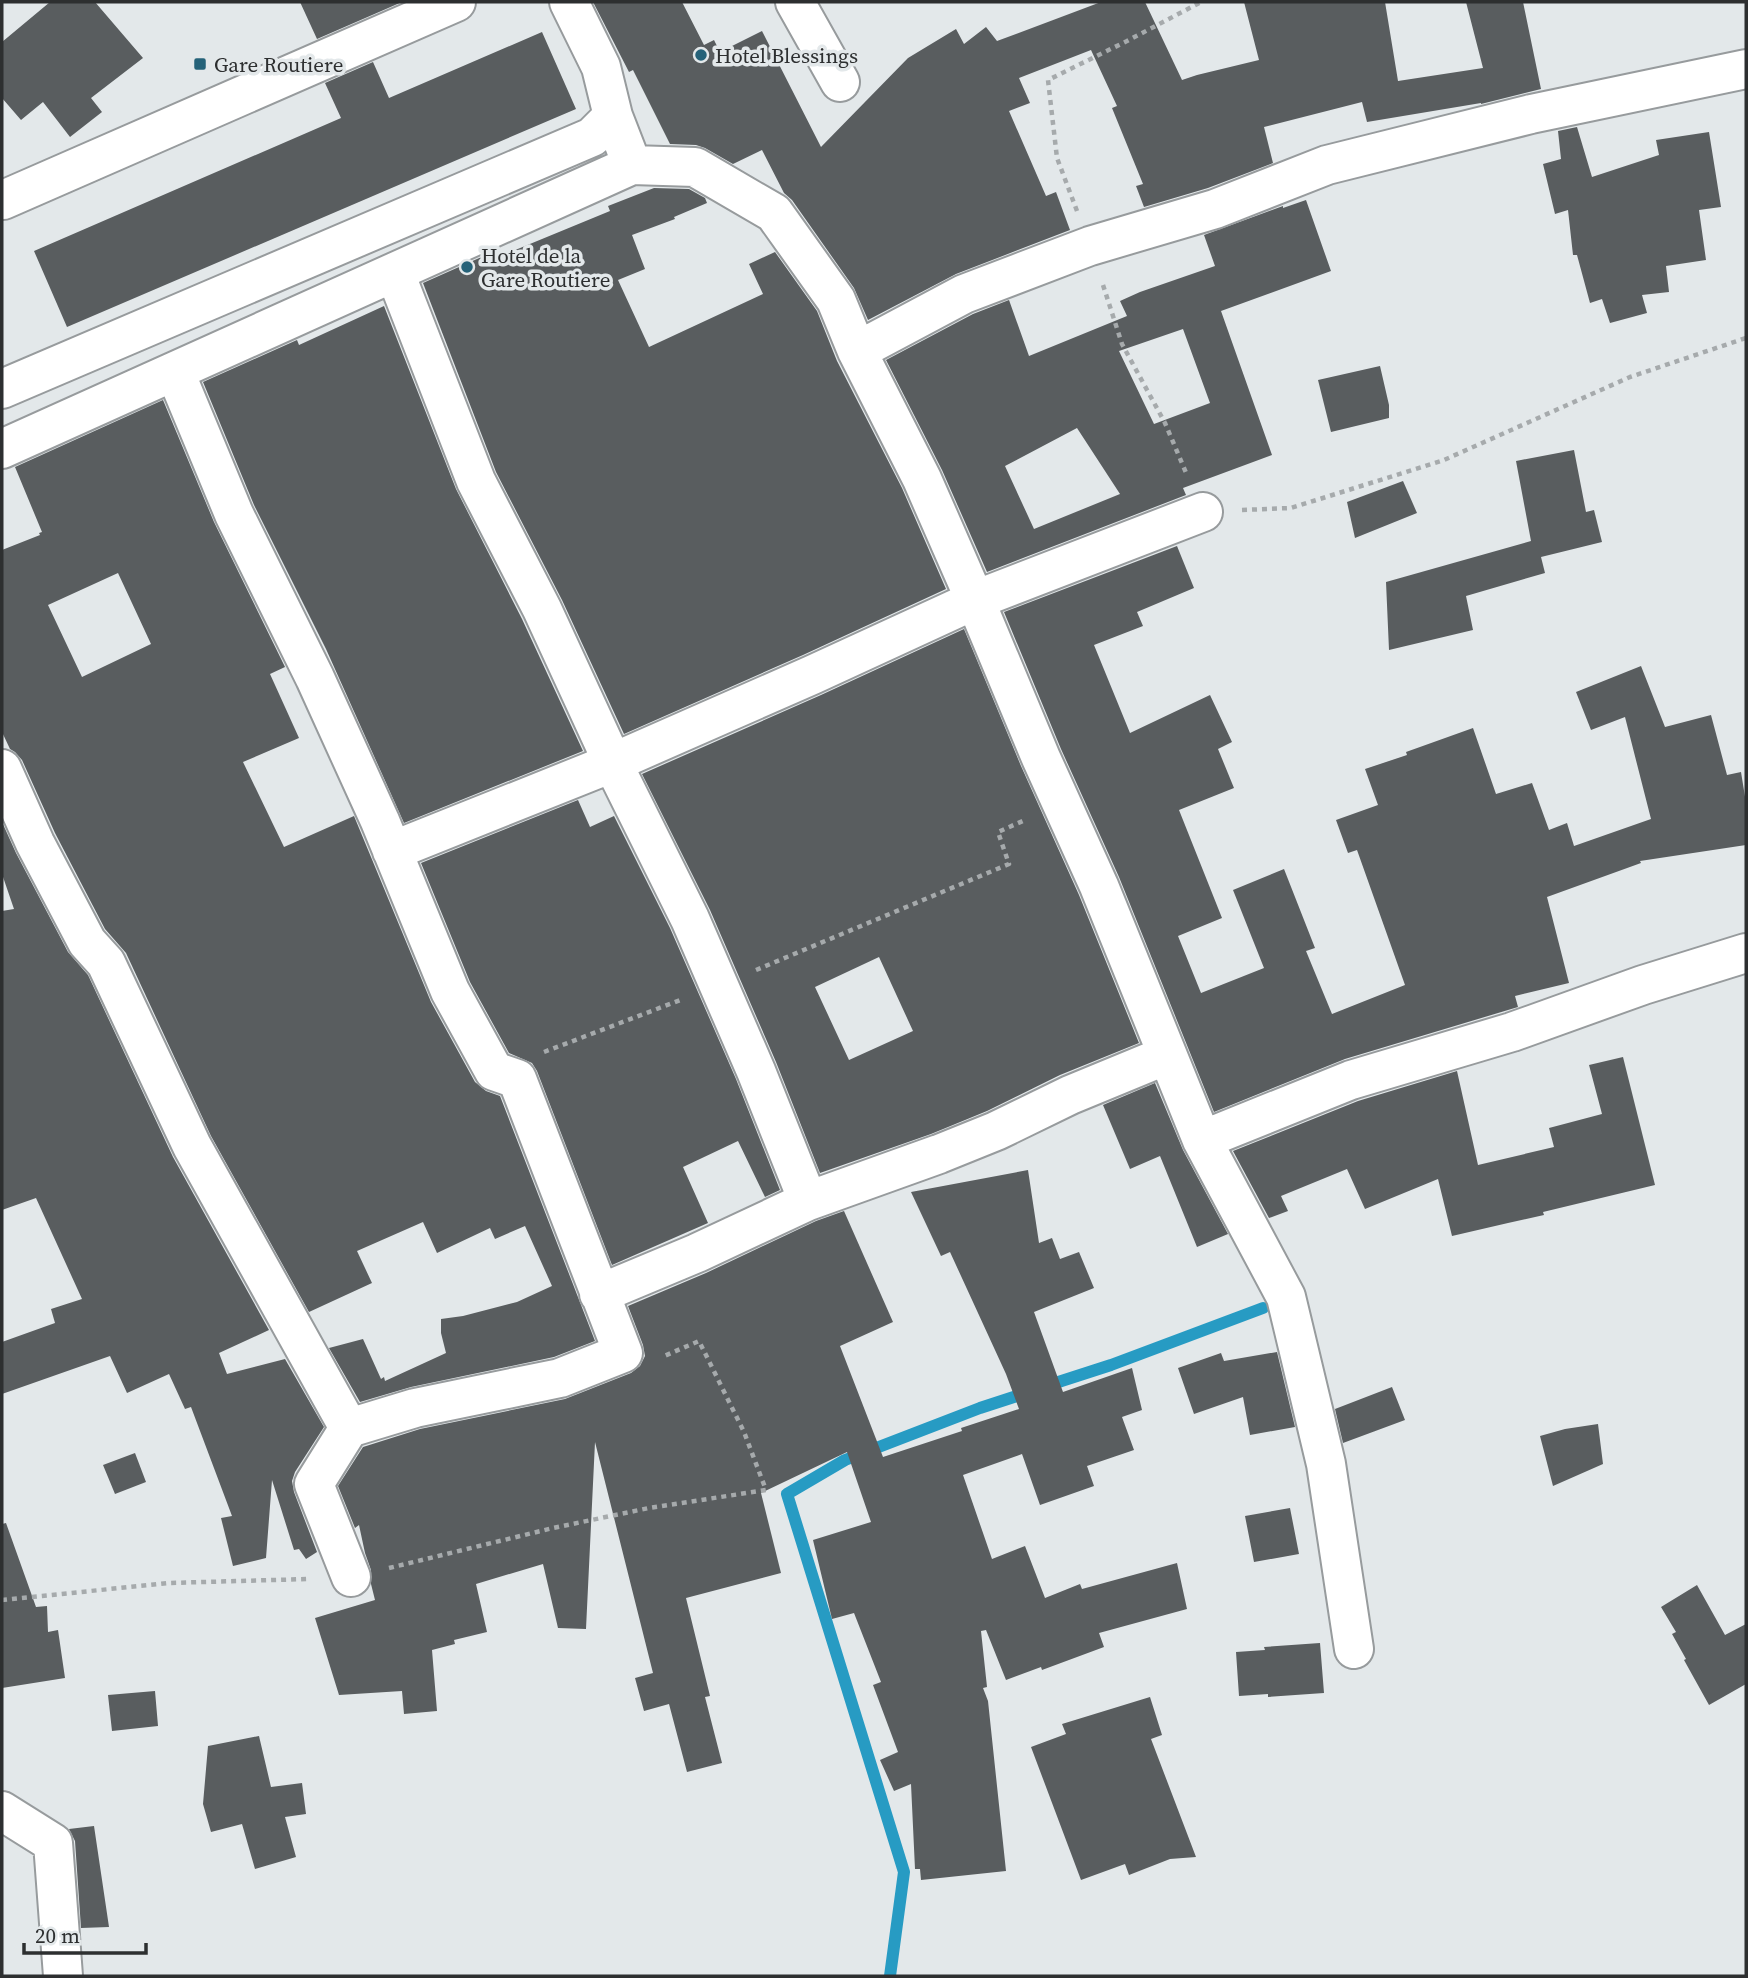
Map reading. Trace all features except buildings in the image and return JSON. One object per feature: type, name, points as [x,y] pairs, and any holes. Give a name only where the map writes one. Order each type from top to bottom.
[{"type":"street","points":[[3,200],[456,2]]},
{"type":"street","points":[[569,2],[601,67],[613,116],[632,165]]},
{"type":"street","points":[[795,2],[840,82]]},
{"type":"street","points":[[857,351],[964,294],[1090,246],[1215,209],[1327,165],[1531,114],[1746,69]]},
{"type":"street","points":[[2,389],[592,137],[613,116]]},
{"type":"street","points":[[2,449],[632,165],[695,167],[775,213],[836,300],[857,351],[922,479],[1100,886],[1202,1140],[1286,1297],[1326,1464],[1354,1649]]},
{"type":"street","points":[[395,273],[476,481],[542,609],[612,762],[690,919],[756,1071],[808,1201]]},
{"type":"street","points":[[175,372],[234,514],[315,678],[392,851],[450,991],[494,1071],[517,1079],[623,1353],[560,1378],[415,1408],[349,1428],[314,1484],[351,1577]]},
{"type":"street","points":[[392,851],[612,762],[975,600],[1203,512]]},
{"type":"street","points":[[2,769],[34,843],[87,942],[106,963],[192,1146],[349,1428]]},
{"type":"street","points":[[1202,1140],[1351,1080],[1513,1032],[1643,985],[1746,953]]},
{"type":"street","points":[[599,1294],[697,1254],[808,1201],[996,1131],[1070,1095],[1167,1055]]},
{"type":"street","points":[[2,1811],[53,1843],[63,1976]]},
{"type":"path","points":[[1201,2],[1048,80],[1057,158],[1090,246],[1122,344],[1165,424],[1203,512],[1292,508],[1444,460],[1630,377],[1746,338]]},
{"type":"path","points":[[494,1071],[719,986],[1009,864],[998,832],[1062,804]]},
{"type":"path","points":[[623,1353],[639,1368],[699,1341],[744,1433],[766,1490]]},
{"type":"waterway","points":[[1046,1386],[1111,1365],[1263,1308]]},
{"type":"waterway","points":[[890,1976],[904,1872],[787,1494],[845,1460],[1029,1392]]},
{"type":"place","name":"Hotel Blessings","points":[[701,55]]},
{"type":"place","name":"Gare Routiere","points":[[200,64]]},
{"type":"place","name":"Hotel de la Gare Routiere","points":[[467,267]]}]
